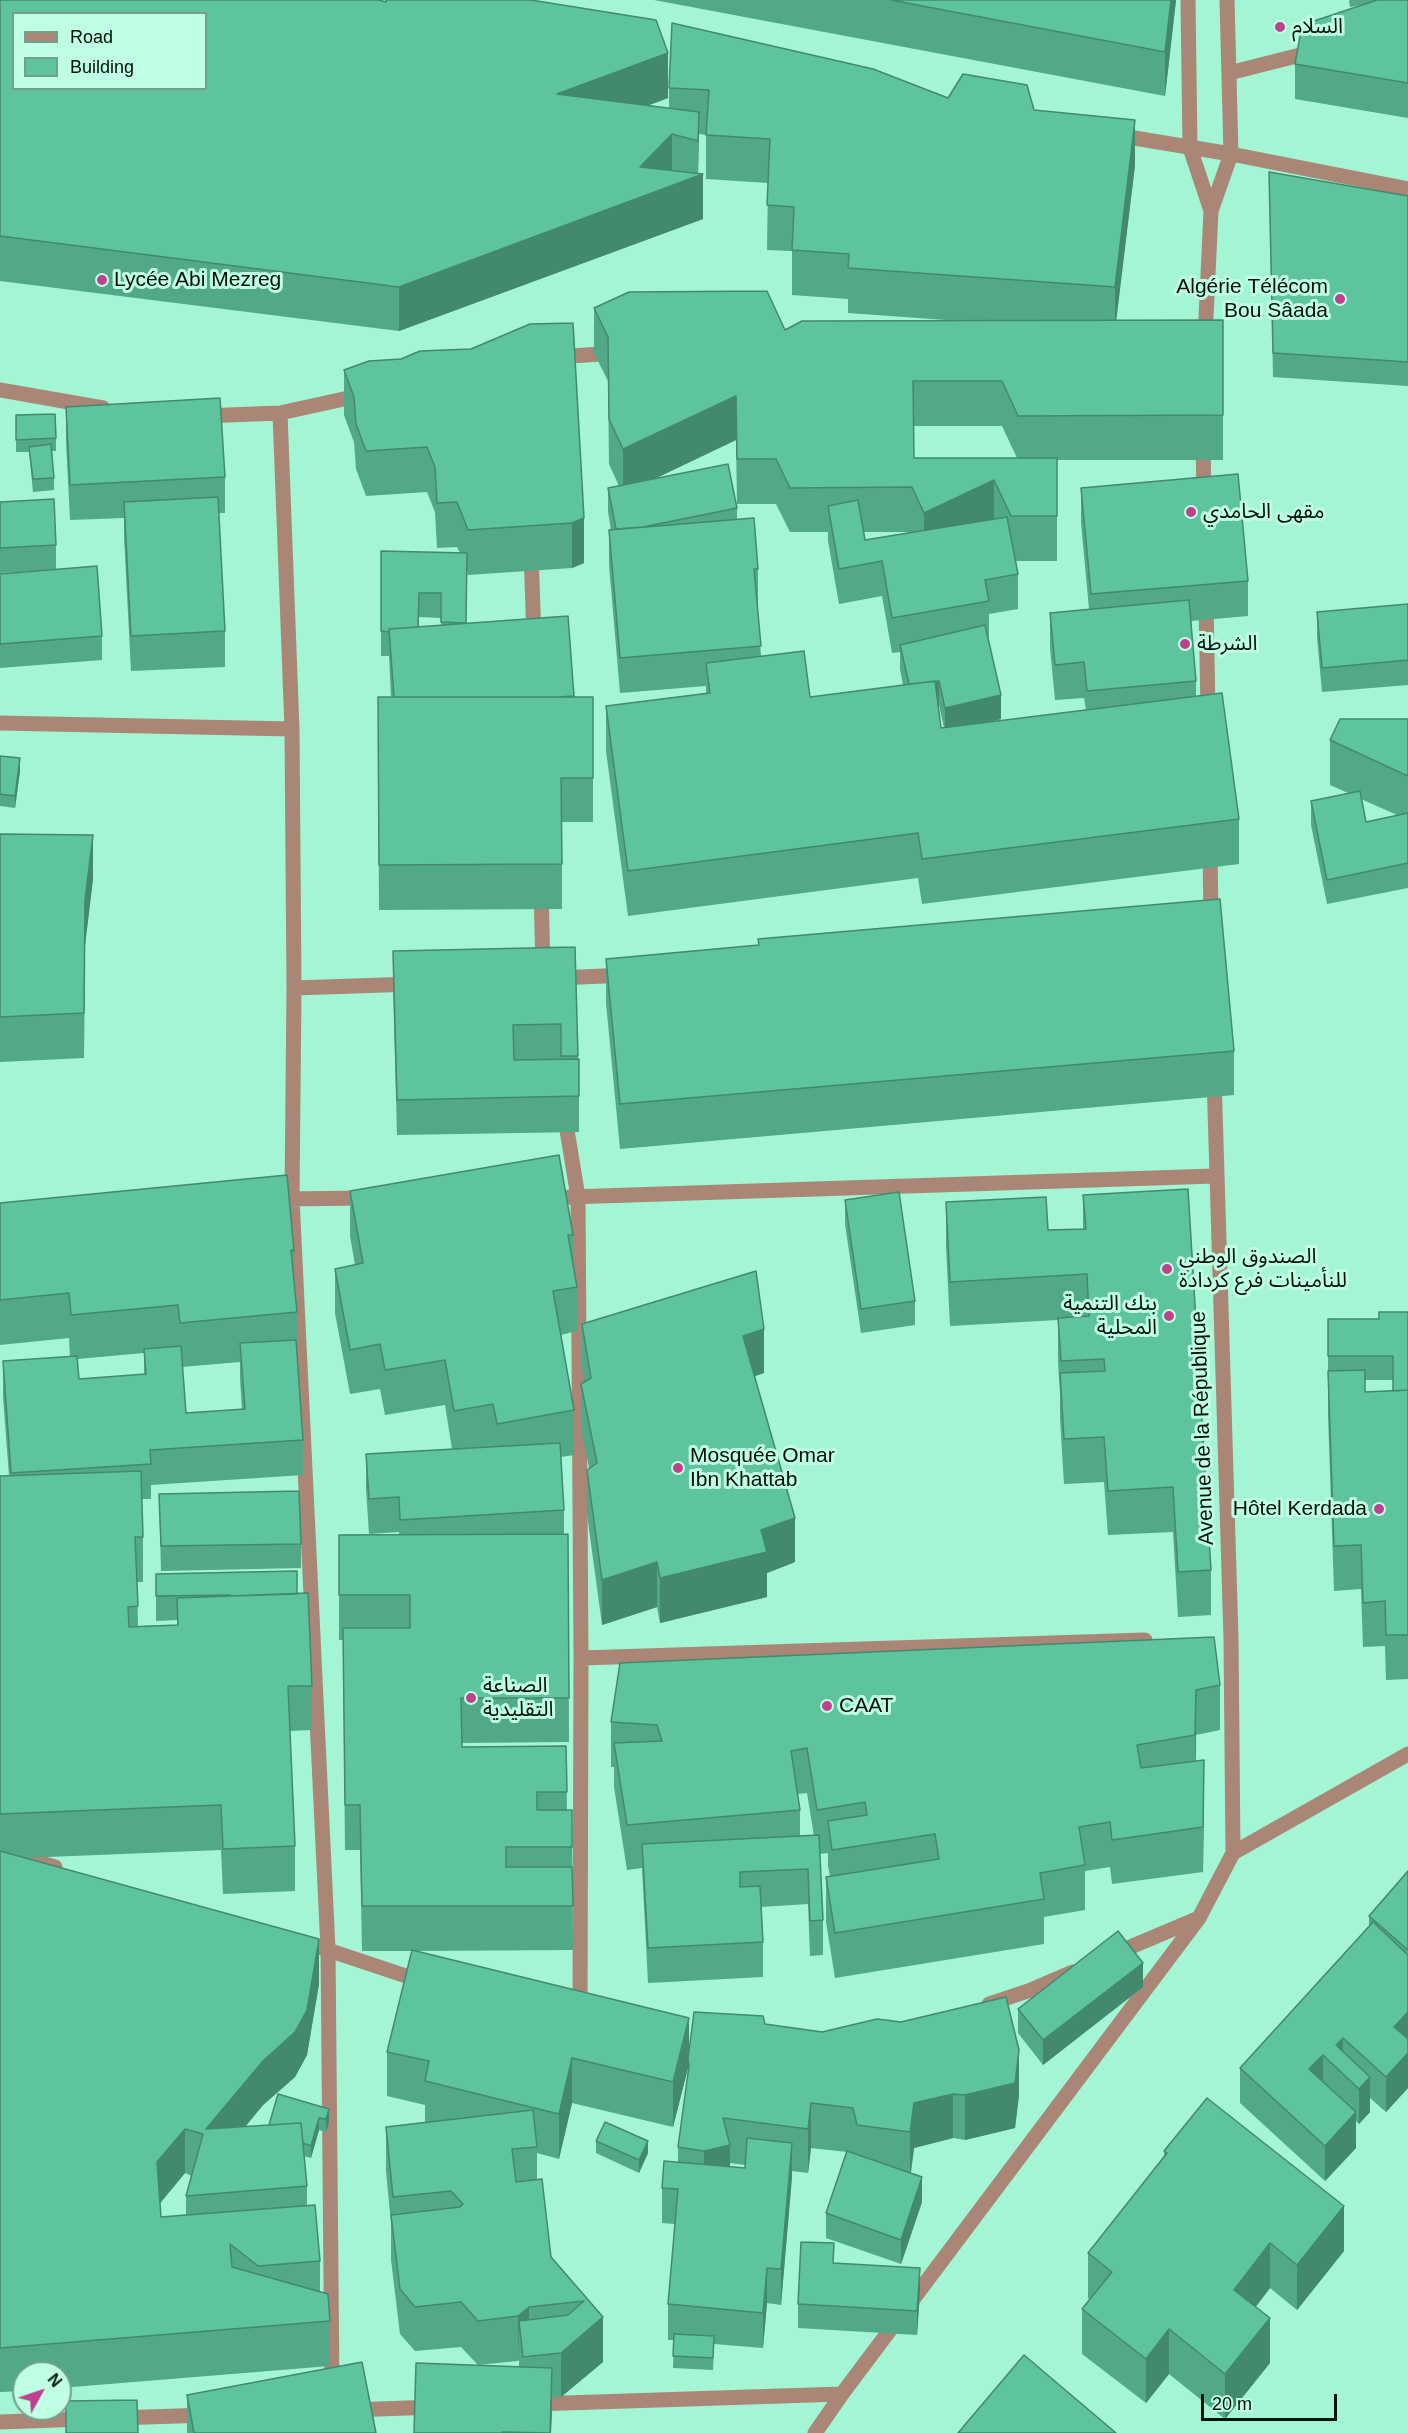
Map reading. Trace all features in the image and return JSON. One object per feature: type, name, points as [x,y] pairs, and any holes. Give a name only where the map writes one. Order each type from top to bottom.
[{"type":"street","points":[[1188,0],[1190,148],[1211,211]]},
{"type":"street","points":[[1204,357],[1211,211],[1231,154],[1227,0]]},
{"type":"street","points":[[1229,73],[1328,48]]},
{"type":"street","points":[[1095,132],[1231,154],[1408,189]]},
{"type":"street","points":[[537,358],[630,352]]},
{"type":"street","points":[[0,390],[77,405],[122,410]]},
{"type":"street","points":[[189,417],[280,413],[374,392]]},
{"type":"street","points":[[280,413],[292,729],[294,988],[292,1198],[328,1949],[332,2405],[451,2407]]},
{"type":"street","points":[[1203,427],[1204,509]]},
{"type":"street","points":[[531,537],[534,657]]},
{"type":"street","points":[[1205,579],[1208,732]]},
{"type":"street","points":[[0,723],[292,729]]},
{"type":"street","points":[[1210,838],[1211,932]]},
{"type":"street","points":[[540,872],[540,983],[639,974]]},
{"type":"street","points":[[294,988],[424,983]]},
{"type":"street","name":"Avenue de la République","points":[[1214,1060],[1225,1638],[1233,1853]]},
{"type":"street","points":[[561,1094],[578,1197],[581,1658],[580,2023]]},
{"type":"street","points":[[554,1197],[1215,1176]]},
{"type":"street","points":[[268,1200],[387,1198]]},
{"type":"street","points":[[581,1658],[1160,1640]]},
{"type":"street","points":[[815,2433],[1199,1918],[1233,1853],[1408,1755]]},
{"type":"street","points":[[0,1851],[68,1871]]},
{"type":"street","points":[[1104,1959],[1199,1918]]},
{"type":"street","points":[[305,1942],[437,1986]]},
{"type":"street","points":[[974,2009],[1031,1990],[1083,1968]]},
{"type":"street","points":[[522,2404],[843,2394]]},
{"type":"street","points":[[0,2422],[225,2414]]},
{"type":"building","points":[[0,0],[379,0],[386,2],[386,0],[531,0],[656,20],[668,53],[557,94],[699,112],[698,141],[672,134],[640,167],[703,174],[399,287],[0,236]]},
{"type":"building","points":[[891,0],[1171,0],[1165,52]]},
{"type":"building","points":[[1377,0],[1408,0],[1408,83],[1295,64],[1302,25]]},
{"type":"building","points":[[672,23],[873,69],[948,98],[963,74],[1027,85],[1034,110],[1135,120],[1115,287],[848,268],[849,254],[792,250],[794,207],[767,205],[770,139],[706,135],[709,90],[669,88]]},
{"type":"building","name":"Algérie Télécom Bou Sâada","points":[[1269,172],[1408,196],[1408,362],[1273,353]]},
{"type":"building","points":[[767,291],[785,330],[802,321],[1223,320],[1223,415],[1018,416],[1002,381],[913,381],[914,458],[1057,458],[1057,516],[1011,516],[994,480],[924,513],[912,487],[790,488],[776,459],[737,459],[736,396],[623,449],[609,419],[608,337],[594,308],[629,292]]},
{"type":"building","points":[[573,323],[584,518],[572,523],[468,530],[457,502],[437,503],[435,467],[427,447],[366,451],[356,424],[354,397],[344,370],[369,361],[401,359],[420,351],[471,349],[530,324]]},
{"type":"building","points":[[220,398],[225,477],[70,485],[66,407]]},
{"type":"building","points":[[55,414],[56,438],[16,440],[16,415]]},
{"type":"building","points":[[51,444],[54,478],[33,479],[29,447]]},
{"type":"building","points":[[728,464],[737,508],[643,527],[616,529],[608,488]]},
{"type":"building","points":[[1238,474],[1248,581],[1091,594],[1081,488]]},
{"type":"building","points":[[218,497],[225,631],[131,636],[124,502]]},
{"type":"building","points":[[54,499],[56,545],[0,548],[0,502]]},
{"type":"building","points":[[858,500],[865,540],[1007,517],[1018,574],[985,580],[989,601],[892,618],[882,561],[839,569],[828,506]]},
{"type":"building","points":[[754,518],[758,569],[754,569],[761,646],[620,658],[609,530]]},
{"type":"building","points":[[381,551],[467,553],[466,623],[441,622],[441,593],[419,593],[418,627],[389,629],[389,632],[381,631]]},
{"type":"building","points":[[97,566],[102,636],[0,644],[0,574]]},
{"type":"building","points":[[1189,600],[1196,681],[1087,691],[1084,662],[1055,665],[1050,613]]},
{"type":"building","points":[[1408,604],[1408,660],[1322,668],[1317,612]]},
{"type":"building","points":[[568,616],[574,696],[394,697],[389,629]]},
{"type":"building","points":[[985,625],[1001,695],[945,708],[939,681],[909,684],[900,645]]},
{"type":"building","points":[[804,651],[810,697],[935,681],[941,728],[1222,693],[1239,819],[922,859],[918,833],[628,871],[606,706],[710,693],[706,663]]},
{"type":"building","points":[[378,697],[593,697],[593,778],[561,778],[562,864],[379,865]]},
{"type":"building","points":[[1340,719],[1408,719],[1408,776],[1330,740]]},
{"type":"building","points":[[0,756],[20,758],[15,796],[0,794]]},
{"type":"building","points":[[1360,791],[1366,822],[1408,813],[1408,863],[1327,880],[1311,801]]},
{"type":"building","points":[[0,834],[93,835],[85,900],[84,1013],[0,1017]]},
{"type":"building","points":[[1220,899],[1234,1051],[620,1104],[606,959],[759,945],[758,939]]},
{"type":"building","points":[[575,947],[578,1056],[561,1056],[561,1024],[513,1025],[514,1060],[579,1059],[579,1096],[397,1100],[393,951]]},
{"type":"building","points":[[559,1155],[573,1235],[568,1235],[577,1287],[553,1291],[574,1410],[497,1424],[493,1404],[454,1411],[445,1360],[385,1370],[380,1344],[350,1350],[335,1269],[363,1263],[350,1191]]},
{"type":"building","points":[[287,1175],[297,1312],[180,1323],[178,1305],[71,1315],[69,1293],[0,1300],[0,1203]]},
{"type":"building","points":[[1188,1189],[1211,1570],[1178,1572],[1173,1487],[1108,1491],[1104,1437],[1064,1439],[1060,1373],[1105,1371],[1104,1359],[1061,1361],[1058,1318],[1089,1316],[1087,1274],[950,1282],[946,1202],[1046,1197],[1048,1230],[1086,1229],[1083,1195]]},
{"type":"building","points":[[899,1192],[915,1301],[861,1309],[845,1200]]},
{"type":"building","name":"Mosquée Omar Ibn Khattab","points":[[756,1271],[764,1329],[743,1336],[795,1518],[761,1530],[767,1552],[660,1578],[657,1562],[602,1580],[587,1470],[597,1463],[581,1384],[591,1378],[582,1324]]},
{"type":"building","points":[[1379,1312],[1408,1312],[1408,1390],[1393,1391],[1393,1356],[1328,1356],[1328,1319],[1379,1319]]},
{"type":"building","points":[[296,1340],[303,1440],[150,1450],[151,1464],[11,1473],[3,1361],[77,1356],[79,1379],[146,1374],[144,1349],[181,1346],[186,1413],[245,1409],[240,1343]]},
{"type":"building","points":[[1365,1370],[1365,1392],[1408,1390],[1408,1635],[1386,1635],[1385,1601],[1363,1603],[1361,1545],[1334,1546],[1328,1371]]},
{"type":"building","points":[[560,1443],[564,1510],[400,1520],[399,1497],[369,1499],[366,1454]]},
{"type":"building","points":[[141,1471],[143,1537],[135,1537],[138,1606],[128,1607],[129,1627],[178,1625],[177,1598],[308,1593],[312,1686],[288,1686],[295,1846],[223,1849],[221,1805],[0,1814],[0,1476]]},
{"type":"building","points":[[299,1491],[301,1544],[161,1546],[159,1494]]},
{"type":"building","points":[[568,1534],[569,1698],[461,1698],[462,1747],[566,1746],[567,1792],[537,1792],[537,1810],[572,1810],[572,1847],[506,1847],[506,1867],[572,1867],[573,1906],[362,1906],[360,1805],[345,1805],[343,1628],[410,1628],[410,1595],[339,1595],[339,1535]]},
{"type":"building","points":[[297,1571],[297,1594],[156,1596],[156,1574]]},
{"type":"building","points":[[1214,1637],[1220,1685],[1196,1690],[1195,1735],[1137,1745],[1141,1768],[1204,1760],[1203,1827],[1112,1840],[1110,1822],[1079,1827],[1085,1865],[1040,1873],[1044,1899],[835,1933],[826,1877],[939,1859],[935,1834],[832,1850],[828,1821],[867,1815],[865,1802],[817,1810],[807,1748],[791,1751],[800,1810],[627,1825],[614,1743],[662,1741],[657,1725],[611,1722],[620,1663]]},
{"type":"building","points":[[819,1835],[823,1920],[810,1921],[808,1869],[740,1872],[740,1887],[760,1886],[763,1942],[648,1948],[642,1844]]},
{"type":"building","points":[[0,1851],[319,1939],[307,2010],[295,2032],[263,2061],[206,2129],[301,2123],[307,2186],[186,2196],[203,2134],[185,2129],[157,2162],[161,2217],[315,2205],[320,2261],[258,2266],[230,2244],[232,2267],[328,2294],[330,2321],[0,2348]]},
{"type":"building","points":[[1408,1871],[1408,1950],[1369,1916]]},
{"type":"building","points":[[1373,1922],[1408,1955],[1408,2012],[1394,2027],[1408,2039],[1408,2053],[1386,2077],[1343,2038],[1336,2045],[1370,2077],[1359,2089],[1323,2055],[1309,2069],[1356,2112],[1325,2146],[1240,2068]]},
{"type":"building","points":[[1118,1931],[1143,1963],[1043,2040],[1018,2009]]},
{"type":"building","points":[[412,1950],[689,2018],[673,2082],[572,2058],[559,2114],[425,2081],[429,2061],[387,2052]]},
{"type":"building","points":[[1006,1997],[1019,2050],[1015,2083],[965,2095],[953,2094],[914,2103],[910,2132],[857,2125],[853,2108],[811,2103],[808,2129],[723,2118],[730,2145],[704,2151],[678,2147],[694,2012],[763,2016],[765,2024],[822,2032],[877,2019],[901,2022]]},
{"type":"building","points":[[278,2094],[329,2109],[326,2119],[319,2118],[311,2146],[303,2143],[301,2123],[269,2125]]},
{"type":"building","points":[[1207,2098],[1344,2206],[1297,2265],[1270,2243],[1234,2290],[1270,2318],[1225,2374],[1169,2329],[1146,2359],[1082,2309],[1112,2272],[1088,2253],[1167,2153],[1164,2151]]},
{"type":"building","points":[[533,2110],[537,2147],[512,2149],[516,2182],[542,2179],[551,2257],[603,2317],[561,2353],[523,2357],[519,2321],[568,2315],[584,2301],[529,2307],[518,2316],[478,2321],[461,2302],[415,2307],[400,2289],[391,2215],[460,2207],[463,2204],[451,2191],[393,2197],[386,2127]]},
{"type":"building","points":[[605,2122],[648,2141],[639,2160],[596,2141]]},
{"type":"building","points":[[747,2138],[792,2143],[781,2269],[767,2268],[763,2313],[668,2304],[678,2189],[662,2188],[664,2161],[745,2168]]},
{"type":"building","points":[[847,2151],[922,2177],[901,2240],[826,2213]]},
{"type":"building","points":[[801,2242],[834,2243],[833,2263],[920,2268],[917,2311],[798,2304]]},
{"type":"building","points":[[674,2334],[714,2336],[713,2358],[673,2356]]},
{"type":"building","points":[[1024,2355],[1116,2433],[958,2433]]},
{"type":"building","points":[[362,2362],[376,2433],[194,2433],[187,2395]]},
{"type":"building","points":[[416,2363],[552,2368],[550,2433],[414,2433]]},
{"type":"building","points":[[137,2400],[138,2433],[66,2433],[66,2421],[72,2421],[72,2401]]},
{"type":"place","name":"السلام","points":[[1280,27]]},
{"type":"place","name":"Lycée Abi Mezreg","points":[[102,280]]},
{"type":"place","name":"Algérie Télécom Bou Sâada","points":[[1340,299]]},
{"type":"place","name":"مقهى الحامدي","points":[[1191,512]]},
{"type":"place","name":"الشرطة","points":[[1185,644]]},
{"type":"place","name":"الصندوق الوطني للنأمينات فرع كردادة","points":[[1167,1269]]},
{"type":"place","name":"بنك التنمية المحلية","points":[[1169,1316]]},
{"type":"place","name":"Mosquée Omar Ibn Khattab","points":[[678,1468]]},
{"type":"place","name":"Hôtel Kerdada","points":[[1379,1509]]},
{"type":"place","name":"الصناعة التقليدية","points":[[471,1698]]},
{"type":"place","name":"CAAT","points":[[827,1706]]}]
